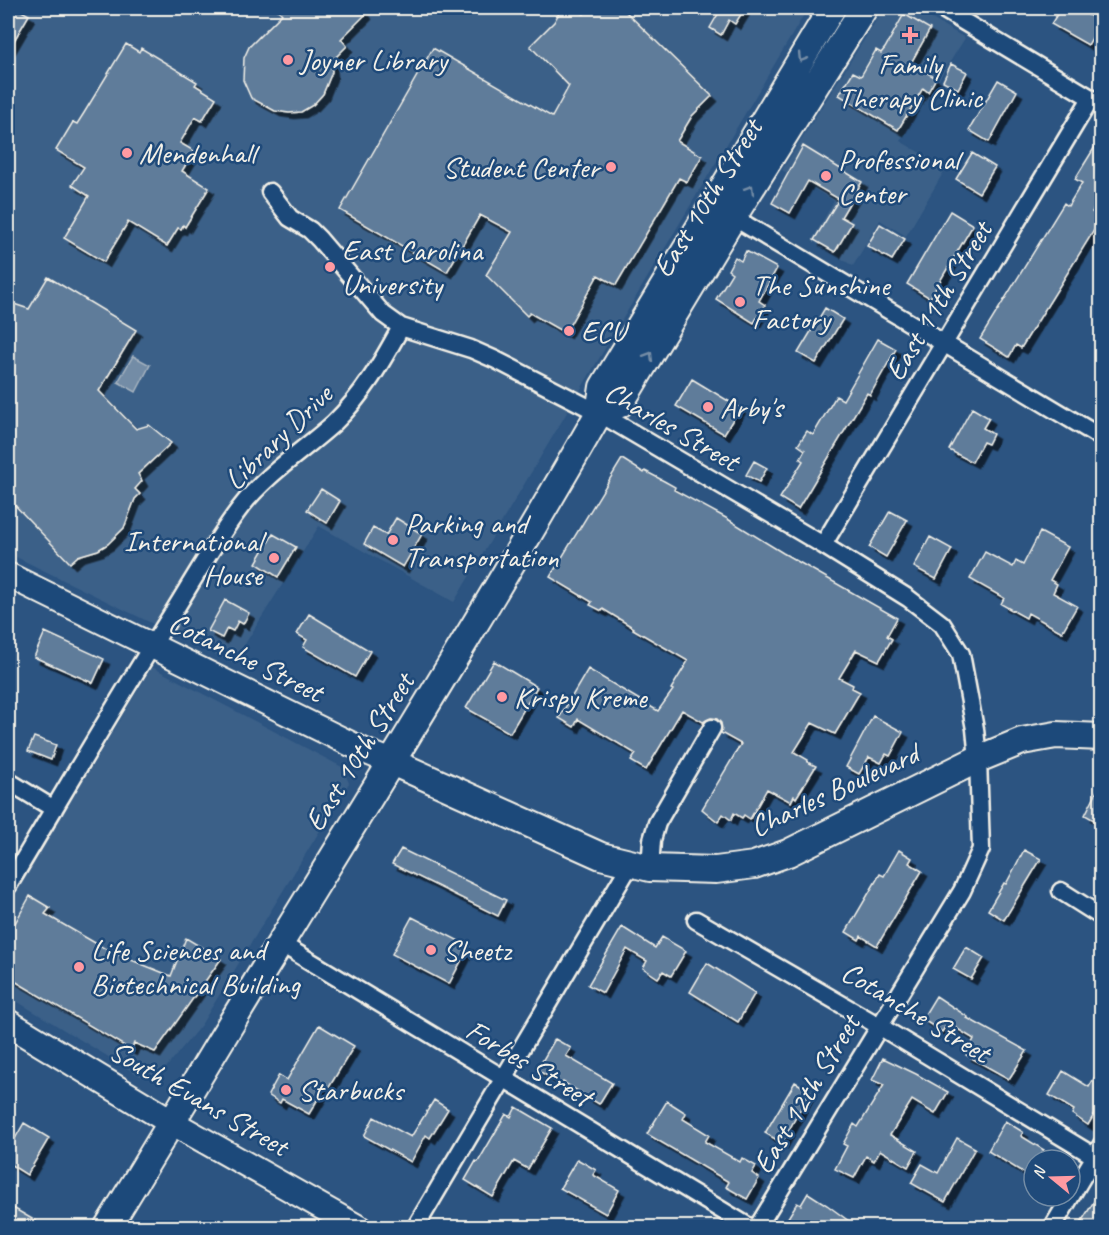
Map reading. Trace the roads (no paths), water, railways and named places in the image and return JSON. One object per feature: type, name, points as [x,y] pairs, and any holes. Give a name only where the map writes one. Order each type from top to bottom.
[{"type":"main road","name":"East 10th Street","points":[[107,1227],[173,1123],[280,943],[497,589],[599,413],[603,387],[832,8]]},
{"type":"main road","points":[[815,87],[845,13],[844,8]]},
{"type":"main road","name":"East 10th Street","points":[[599,413],[620,404],[733,217],[864,8]]},
{"type":"main road","name":"Cotanche Street","points":[[8,575],[367,752],[392,762]]},
{"type":"main road","name":"Charles Boulevard","points":[[392,762],[601,856],[640,866],[716,870],[754,864],[788,854],[978,759],[1022,741],[1066,735],[1101,737]]},
{"type":"main road","name":"South Evans Street","points":[[8,1023],[173,1123],[359,1227]]},
{"type":"street","name":"East 11th Street","points":[[823,545],[1091,98],[941,8]]},
{"type":"street","name":"Charles Street","points":[[270,192],[290,218],[310,230],[383,314],[401,327],[471,349],[599,413],[823,545],[908,598],[942,624],[961,654],[978,759]]},
{"type":"street","points":[[733,217],[1101,438]]},
{"type":"street","name":"Library Drive","points":[[8,886],[152,646],[241,507],[272,475],[334,422],[357,398],[376,373],[401,327]]},
{"type":"street","points":[[416,1227],[504,1078],[640,866],[657,823],[712,728]]},
{"type":"street","name":"East 12th Street","points":[[757,1227],[962,891],[981,849],[978,759]]},
{"type":"street","points":[[8,781],[54,808]]},
{"type":"street","points":[[1061,891],[1101,917]]},
{"type":"street","name":"Cotanche Street","points":[[696,920],[1099,1154]]},
{"type":"street","name":"Forbes Street","points":[[280,943],[751,1227]]},
{"type":"street","points":[[1052,1227],[1099,1154]]},
{"type":"place","name":"Family Therapy Clinic","points":[[910,35]]},
{"type":"place","name":"Joyner Library","points":[[288,60]]},
{"type":"place","name":"Mendenhall","points":[[127,153]]},
{"type":"place","name":"Student Center","points":[[611,167]]},
{"type":"place","name":"Professional Center","points":[[826,176]]},
{"type":"place","name":"East Carolina University","points":[[330,267]]},
{"type":"place","name":"The Sunshine Factory","points":[[740,302]]},
{"type":"place","name":"ECU","points":[[569,331]]},
{"type":"place","name":"Arby's","points":[[708,407]]},
{"type":"place","name":"Parking and Transportation","points":[[393,540]]},
{"type":"place","name":"International House","points":[[274,558]]},
{"type":"place","name":"Krispy Kreme","points":[[502,697]]},
{"type":"place","name":"Sheetz","points":[[431,950]]},
{"type":"place","name":"Life Sciences and Biotechnical Building","points":[[79,967]]},
{"type":"place","name":"Starbucks","points":[[286,1090]]}]
